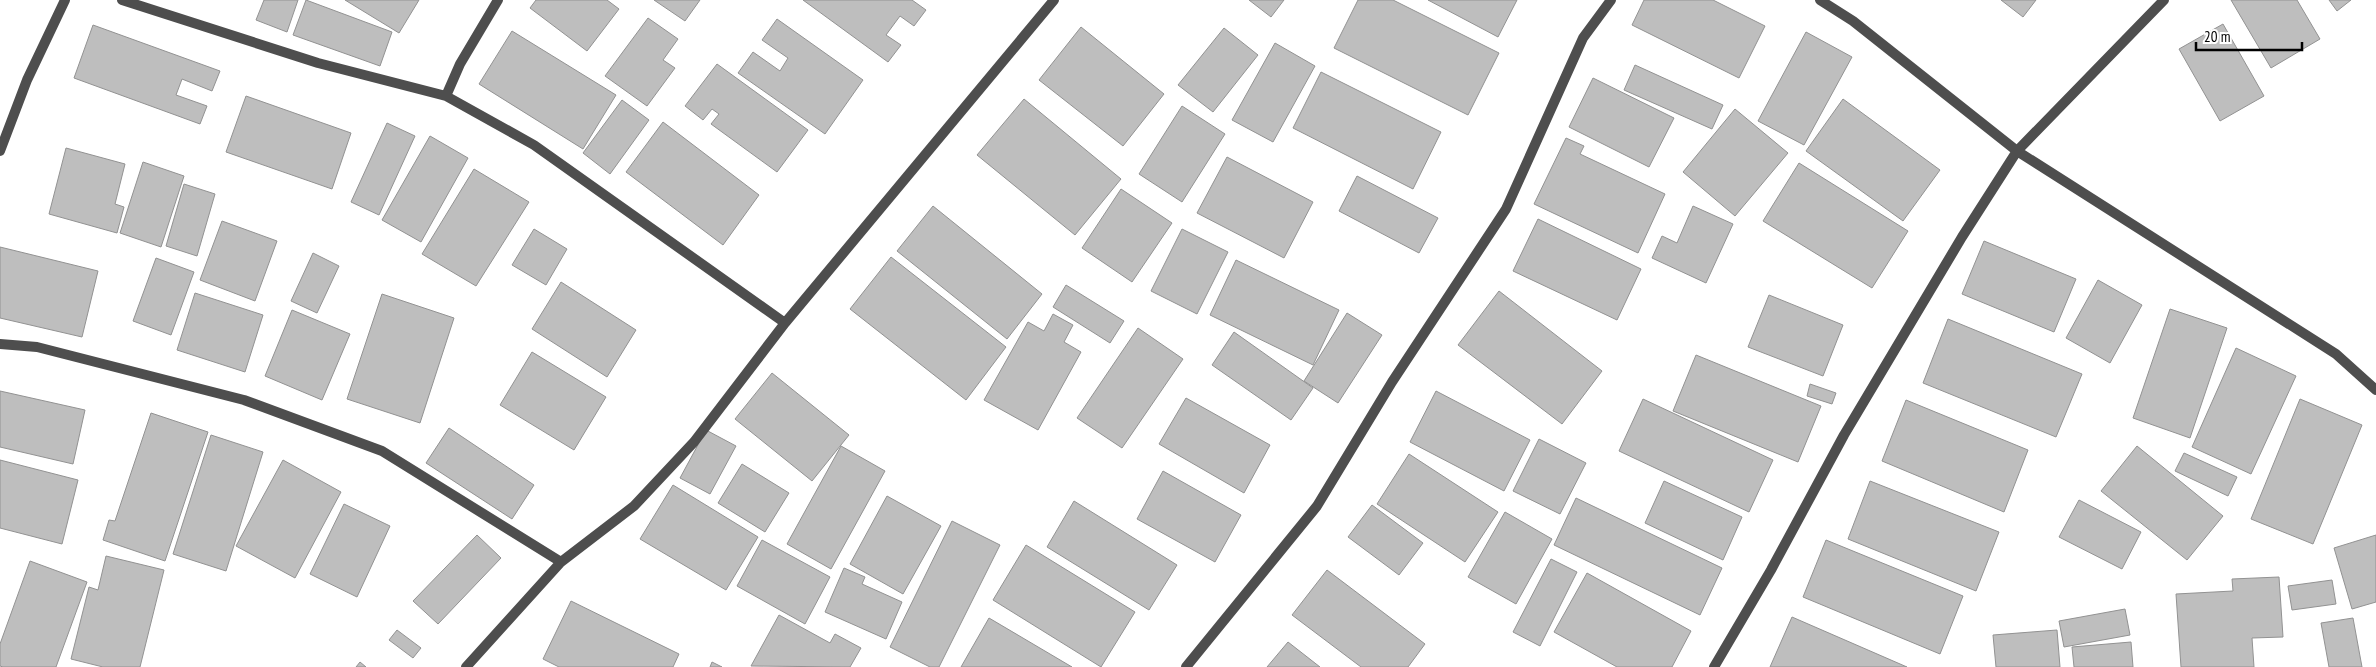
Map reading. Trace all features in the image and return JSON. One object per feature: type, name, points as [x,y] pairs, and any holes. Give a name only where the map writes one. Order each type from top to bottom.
[{"type":"street","points":[[0,151],[27,80],[65,0]]},
{"type":"street","points":[[122,0],[318,63],[446,96],[534,145],[785,322]]},
{"type":"street","points":[[446,96],[460,64],[498,0]]},
{"type":"street","points":[[466,667],[562,562],[634,506],[687,449],[785,322],[1054,0]]},
{"type":"street","points":[[1186,667],[1317,506],[1392,382],[1506,210],[1583,38],[1611,0]]},
{"type":"street","points":[[1820,0],[1854,22],[2017,151],[2336,354],[2376,390]]},
{"type":"street","points":[[1714,667],[1771,570],[1850,426],[1962,238],[2017,151],[2164,0]]},
{"type":"street","points":[[0,344],[37,347],[244,400],[382,451],[562,562]]},
{"type":"building","points":[[264,0],[298,0],[287,32],[256,20]]},
{"type":"building","points":[[306,0],[392,32],[380,66],[293,35]]},
{"type":"building","points":[[345,0],[419,0],[399,33]]},
{"type":"building","points":[[536,0],[607,0],[619,9],[587,51],[530,8]]},
{"type":"building","points":[[654,0],[700,0],[685,21]]},
{"type":"building","points":[[803,0],[912,0],[926,10],[914,26],[900,16],[886,35],[901,45],[888,62]]},
{"type":"building","points":[[1249,0],[1284,0],[1271,17]]},
{"type":"building","points":[[1358,0],[1393,0],[1499,53],[1468,115],[1334,48]]},
{"type":"building","points":[[1428,0],[1517,0],[1498,37]]},
{"type":"building","points":[[1644,0],[1713,0],[1765,26],[1739,78],[1632,25]]},
{"type":"building","points":[[2001,0],[2036,0],[2023,17]]},
{"type":"building","points":[[2231,0],[2297,0],[2320,39],[2271,68]]},
{"type":"building","points":[[2329,0],[2351,0],[2337,11]]},
{"type":"building","points":[[648,18],[678,39],[663,60],[675,68],[647,106],[605,76]]},
{"type":"building","points":[[777,19],[863,80],[825,134],[738,73],[753,52],[780,71],[788,58],[762,40]]},
{"type":"building","points":[[2223,24],[2264,96],[2220,121],[2179,49]]},
{"type":"building","points":[[93,25],[220,71],[212,91],[182,79],[176,95],[207,106],[200,124],[74,78]]},
{"type":"building","points":[[1081,27],[1164,94],[1123,146],[1039,80]]},
{"type":"building","points":[[1224,28],[1258,55],[1213,112],[1178,85]]},
{"type":"building","points":[[512,31],[616,95],[583,149],[479,84]]},
{"type":"building","points":[[1806,32],[1852,57],[1804,145],[1758,121]]},
{"type":"building","points":[[1275,43],[1315,66],[1273,142],[1232,120]]},
{"type":"building","points":[[717,64],[808,130],[777,172],[711,124],[719,114],[712,109],[703,120],[685,106]]},
{"type":"building","points":[[1635,65],[1723,105],[1712,129],[1624,90]]},
{"type":"building","points":[[1321,72],[1441,132],[1413,189],[1293,128]]},
{"type":"building","points":[[1593,78],[1674,118],[1649,167],[1569,127]]},
{"type":"building","points":[[246,96],[351,133],[332,189],[226,152]]},
{"type":"building","points":[[1024,99],[1121,179],[1075,235],[977,155]]},
{"type":"building","points":[[1843,99],[1940,170],[1903,221],[1806,151]]},
{"type":"building","points":[[622,100],[649,120],[610,174],[583,153]]},
{"type":"building","points":[[1182,106],[1225,134],[1182,202],[1139,174]]},
{"type":"building","points":[[1735,109],[1788,153],[1735,216],[1683,172]]},
{"type":"building","points":[[663,122],[759,195],[723,245],[626,172]]},
{"type":"building","points":[[387,123],[415,136],[379,215],[351,202]]},
{"type":"building","points":[[430,136],[468,158],[421,242],[382,220]]},
{"type":"building","points":[[1566,138],[1584,146],[1580,154],[1665,194],[1638,253],[1534,204]]},
{"type":"building","points":[[66,148],[125,164],[115,204],[124,207],[117,233],[49,214]]},
{"type":"building","points":[[1227,157],[1313,202],[1284,258],[1197,213]]},
{"type":"building","points":[[143,162],[184,176],[161,247],[120,233]]},
{"type":"building","points":[[1799,163],[1908,231],[1872,288],[1763,221]]},
{"type":"building","points":[[474,169],[529,202],[476,286],[422,254]]},
{"type":"building","points":[[1357,176],[1438,218],[1419,253],[1339,211]]},
{"type":"building","points":[[184,184],[215,194],[197,256],[166,246]]},
{"type":"building","points":[[1121,189],[1172,223],[1132,282],[1082,248]]},
{"type":"building","points":[[933,206],[1042,294],[1007,339],[897,251]]},
{"type":"building","points":[[1693,206],[1733,224],[1706,283],[1652,258],[1662,236],[1677,243]]},
{"type":"building","points":[[1538,219],[1641,269],[1617,320],[1513,271]]},
{"type":"building","points":[[222,221],[277,241],[255,301],[200,280]]},
{"type":"building","points":[[534,229],[567,249],[546,285],[512,265]]},
{"type":"building","points":[[1182,229],[1228,252],[1197,314],[1151,291]]},
{"type":"building","points":[[1984,241],[2076,279],[2054,332],[1962,294]]},
{"type":"building","points":[[0,247],[98,271],[82,337],[0,318]]},
{"type":"building","points":[[313,253],[339,266],[317,313],[291,301]]},
{"type":"building","points":[[891,257],[1006,347],[966,400],[850,309]]},
{"type":"building","points":[[156,258],[194,272],[171,335],[133,321]]},
{"type":"building","points":[[1236,260],[1339,310],[1313,365],[1210,315]]},
{"type":"building","points":[[2098,280],[2142,305],[2110,363],[2066,338]]},
{"type":"building","points":[[561,282],[636,330],[607,377],[532,329]]},
{"type":"building","points":[[1066,285],[1124,321],[1110,343],[1053,307]]},
{"type":"building","points":[[1499,291],[1602,371],[1562,424],[1458,345]]},
{"type":"building","points":[[195,293],[263,315],[245,372],[177,350]]},
{"type":"building","points":[[382,294],[454,318],[420,423],[347,399]]},
{"type":"building","points":[[1769,295],[1843,325],[1823,376],[1748,347]]},
{"type":"building","points":[[2170,309],[2227,328],[2190,438],[2133,418]]},
{"type":"building","points":[[292,310],[350,334],[322,400],[265,376]]},
{"type":"building","points":[[1347,313],[1382,335],[1338,403],[1304,381]]},
{"type":"building","points":[[1053,314],[1073,325],[1064,342],[1081,352],[1038,430],[984,400],[1028,322],[1044,331]]},
{"type":"building","points":[[1948,319],[2082,374],[2056,437],[1923,383]]},
{"type":"building","points":[[1138,328],[1183,359],[1122,448],[1077,418]]},
{"type":"building","points":[[1234,332],[1313,388],[1291,420],[1212,365]]},
{"type":"building","points":[[2236,348],[2296,376],[2251,474],[2192,447]]},
{"type":"building","points":[[532,352],[606,397],[574,450],[500,405]]},
{"type":"building","points":[[1696,355],[1821,406],[1798,462],[1673,411]]},
{"type":"building","points":[[772,373],[849,435],[812,481],[735,419]]},
{"type":"building","points":[[1810,384],[1836,393],[1832,404],[1807,396]]},
{"type":"building","points":[[0,391],[85,410],[73,464],[0,447]]},
{"type":"building","points":[[1436,391],[1530,440],[1504,491],[1410,442]]},
{"type":"building","points":[[1186,398],[1270,445],[1244,493],[1159,444]]},
{"type":"building","points":[[1643,399],[1773,460],[1749,512],[1619,451]]},
{"type":"building","points":[[2300,399],[2362,425],[2313,544],[2251,519]]},
{"type":"building","points":[[1906,400],[2028,450],[2004,512],[1882,461]]},
{"type":"building","points":[[151,413],[208,432],[165,561],[103,540],[109,520],[115,521]]},
{"type":"building","points":[[449,428],[534,485],[512,519],[426,463]]},
{"type":"building","points":[[706,430],[736,446],[710,494],[680,478]]},
{"type":"building","points":[[211,435],[263,452],[226,571],[173,554]]},
{"type":"building","points":[[1539,439],[1586,463],[1560,514],[1513,491]]},
{"type":"building","points":[[841,446],[885,471],[831,569],[787,544]]},
{"type":"building","points":[[2137,446],[2223,516],[2187,560],[2101,491]]},
{"type":"building","points":[[2184,453],[2237,477],[2228,496],[2175,471]]},
{"type":"building","points":[[1409,454],[1498,512],[1465,562],[1377,504]]},
{"type":"building","points":[[0,460],[78,480],[62,544],[0,528]]},
{"type":"building","points":[[283,460],[341,492],[295,578],[236,546]]},
{"type":"building","points":[[742,464],[789,493],[765,532],[718,503]]},
{"type":"building","points":[[1163,471],[1241,515],[1215,562],[1137,519]]},
{"type":"building","points":[[1664,481],[1742,517],[1723,560],[1645,523]]},
{"type":"building","points":[[1870,481],[1999,532],[1976,591],[1848,539]]},
{"type":"building","points":[[673,485],[758,537],[726,590],[640,539]]},
{"type":"building","points":[[887,496],[941,526],[903,594],[850,564]]},
{"type":"building","points":[[1576,498],[1722,568],[1700,615],[1554,545]]},
{"type":"building","points":[[2079,500],[2141,532],[2122,569],[2059,537]]},
{"type":"building","points":[[1074,501],[1177,565],[1149,610],[1047,547]]},
{"type":"building","points":[[344,504],[390,526],[357,597],[310,574]]},
{"type":"building","points":[[1372,505],[1423,543],[1399,575],[1348,537]]},
{"type":"building","points":[[1505,512],[1552,539],[1516,604],[1468,577]]},
{"type":"building","points":[[952,521],[1000,545],[939,667],[930,667],[890,647]]},
{"type":"building","points":[[477,535],[501,558],[438,624],[413,601]]},
{"type":"building","points":[[2376,535],[2376,602],[2352,609],[2334,548]]},
{"type":"building","points":[[762,540],[830,577],[805,624],[737,586]]},
{"type":"building","points":[[1826,540],[1963,596],[1940,654],[1803,597]]},
{"type":"building","points":[[1026,545],[1135,612],[1101,667],[993,600]]},
{"type":"building","points":[[106,556],[164,570],[140,667],[103,667],[71,659],[89,587],[98,590]]},
{"type":"building","points":[[1551,559],[1577,572],[1540,646],[1513,632]]},
{"type":"building","points":[[30,561],[87,582],[56,667],[3,667],[0,666],[0,644]]},
{"type":"building","points":[[844,568],[865,577],[862,584],[902,602],[886,639],[825,612]]},
{"type":"building","points":[[1327,570],[1425,644],[1408,667],[1361,667],[1292,615]]},
{"type":"building","points":[[1587,573],[1691,631],[1672,667],[1617,667],[1554,632]]},
{"type":"building","points":[[2279,577],[2283,637],[2252,638],[2254,667],[2181,667],[2176,594],[2233,591],[2232,579]]},
{"type":"building","points":[[2332,580],[2336,604],[2292,610],[2288,586]]},
{"type":"building","points":[[571,601],[679,654],[673,667],[559,667],[543,659]]},
{"type":"building","points":[[2125,609],[2130,635],[2064,647],[2059,621]]},
{"type":"building","points":[[779,615],[830,643],[835,634],[861,648],[850,667],[751,666]]},
{"type":"building","points":[[1792,617],[1907,667],[1770,667]]},
{"type":"building","points":[[989,618],[1072,667],[961,667]]},
{"type":"building","points":[[2353,618],[2362,667],[2329,667],[2321,623]]},
{"type":"building","points":[[397,630],[421,648],[413,658],[389,640]]},
{"type":"building","points":[[2057,630],[2060,667],[1996,667],[1993,635]]},
{"type":"building","points":[[1288,642],[1320,667],[1267,667]]},
{"type":"building","points":[[2131,642],[2133,667],[2074,667],[2072,647]]},
{"type":"building","points":[[360,662],[366,667],[356,667]]},
{"type":"building","points":[[712,662],[722,667],[710,667]]}]
